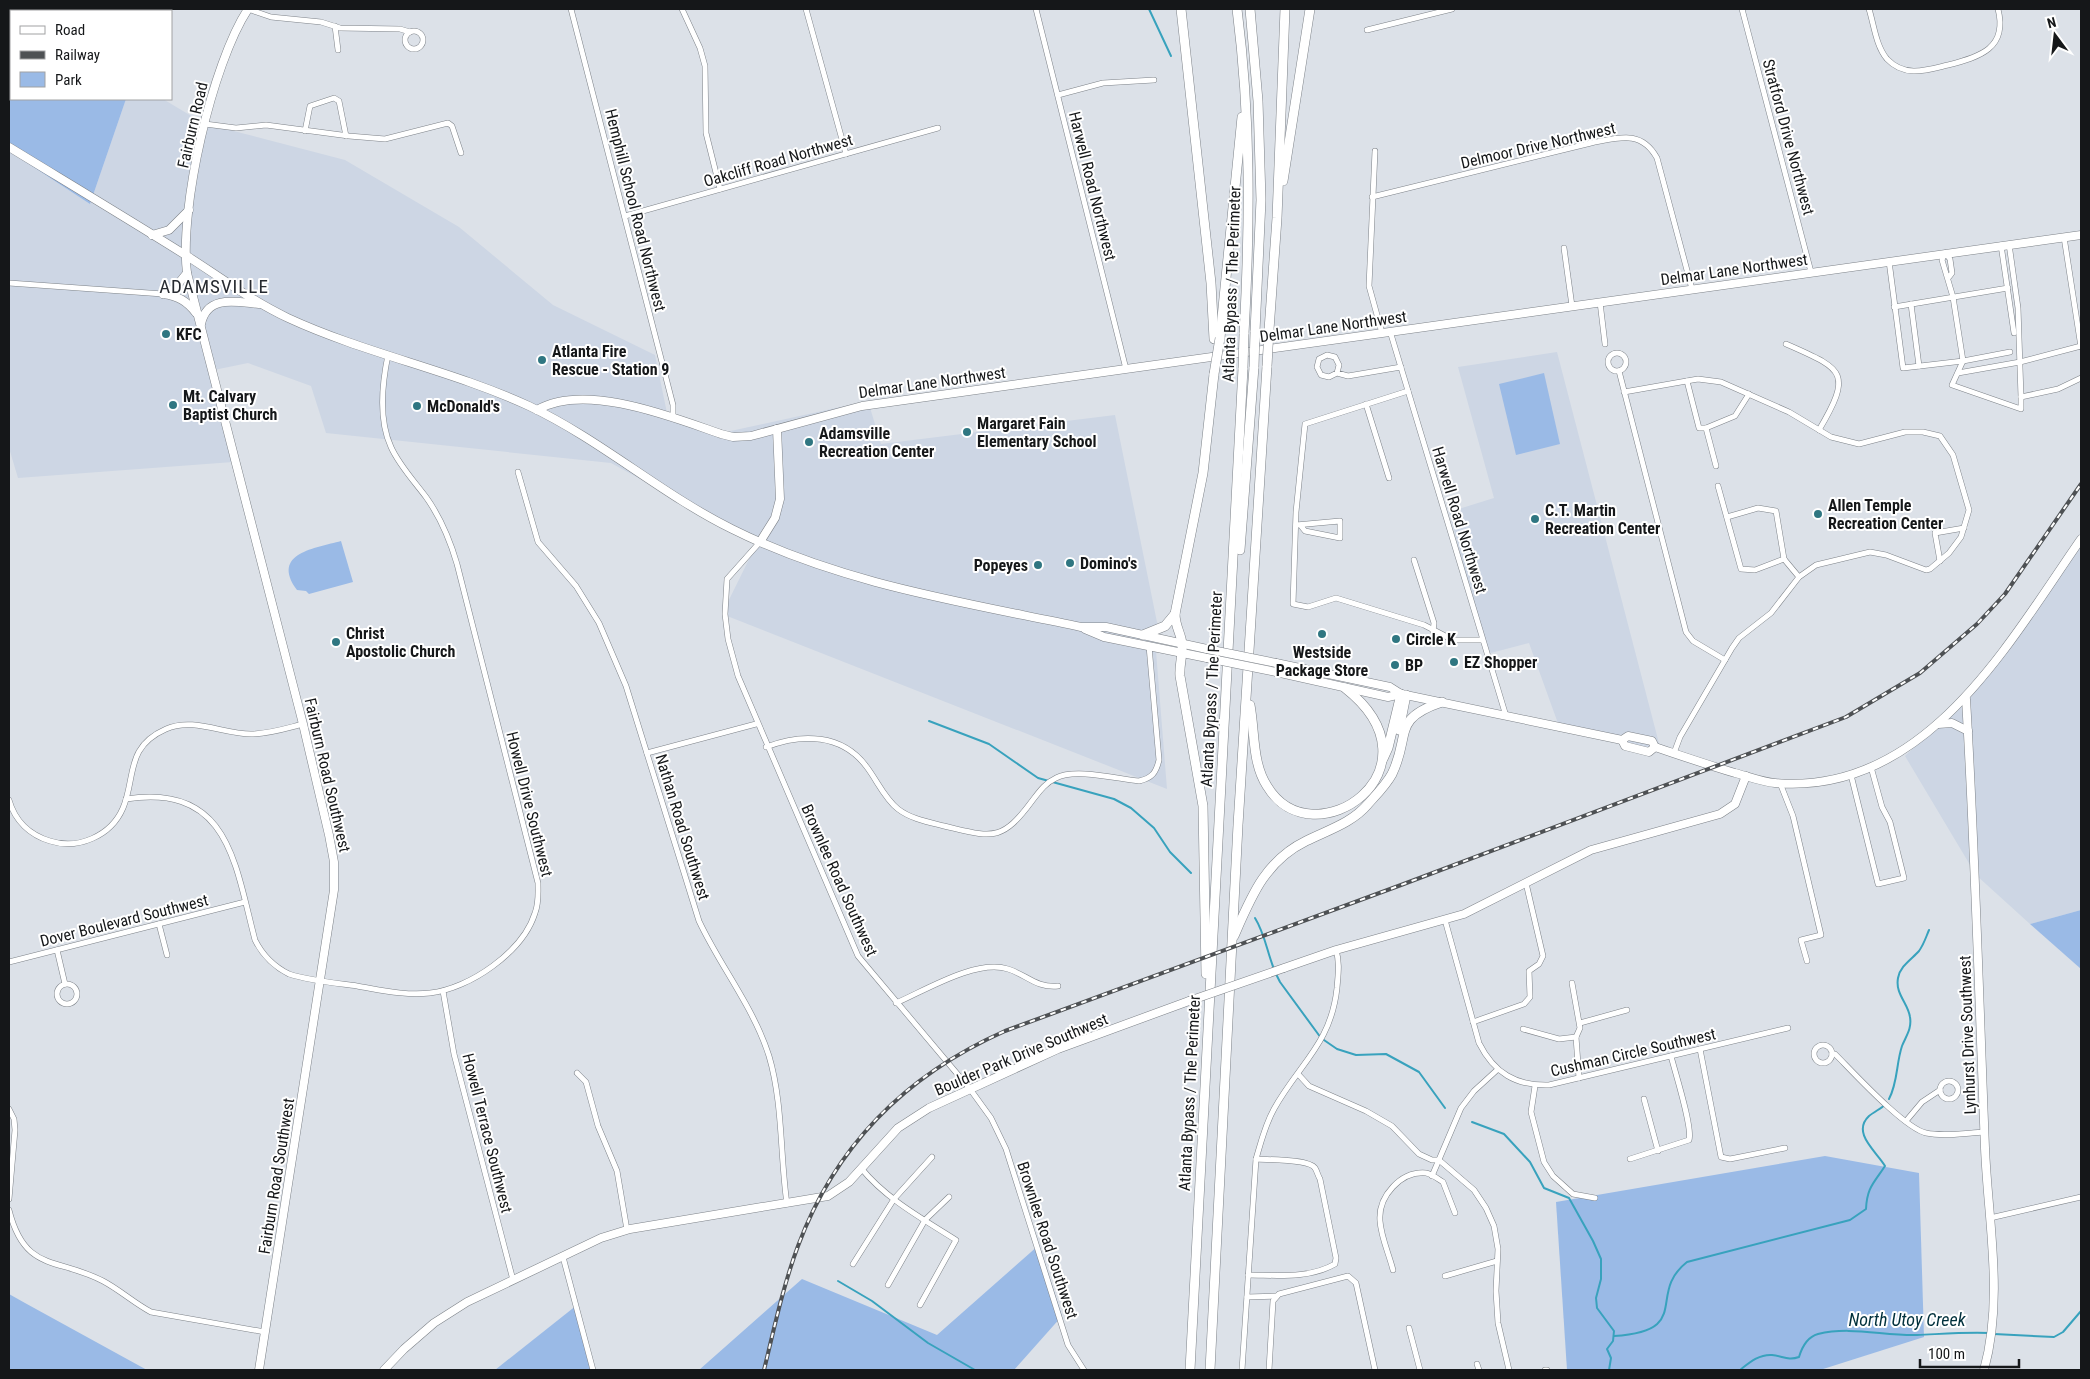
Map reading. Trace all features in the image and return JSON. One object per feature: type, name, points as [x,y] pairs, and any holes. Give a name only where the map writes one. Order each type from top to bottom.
[{"type":"highway","points":[[1181,9],[1216,338]]},
{"type":"highway","name":"Atlanta Bypass / The Perimeter","points":[[1190,1370],[1230,630],[1250,176],[1245,80],[1237,9]]},
{"type":"highway","points":[[1230,630],[1240,549],[1254,367],[1260,244],[1261,162],[1250,9]]},
{"type":"highway","points":[[1210,1370],[1232,941],[1277,218],[1285,9]]},
{"type":"highway","points":[[1277,218],[1292,135],[1310,9]]},
{"type":"highway","points":[[1208,1018],[1203,930],[1203,814],[1201,786],[1180,676],[1182,648],[1176,627],[1175,614],[1203,473],[1216,338],[1236,199],[1245,80]]},
{"type":"highway","points":[[1143,635],[1165,626],[1175,614]]},
{"type":"highway","points":[[1345,688],[1363,704],[1374,720],[1381,738],[1383,760]]},
{"type":"highway","points":[[1248,693],[1261,775],[1270,791],[1286,805],[1314,814],[1344,809],[1367,792],[1378,775],[1388,748],[1403,694]]},
{"type":"highway","points":[[1376,793],[1391,761],[1403,694]]},
{"type":"highway","points":[[1232,941],[1256,887],[1274,864],[1297,845],[1352,819],[1368,804],[1391,775],[1408,720],[1424,708],[1442,702]]},
{"type":"street","points":[[248,9],[270,17],[321,22],[335,26],[400,29],[410,32]]},
{"type":"street","name":"Fairburn Road","points":[[185,255],[189,210],[205,124],[222,59],[238,24],[248,9]]},
{"type":"street","name":"Hemphill School Road Northwest","points":[[571,9],[673,405],[673,417]]},
{"type":"street","points":[[682,9],[700,48],[705,66],[706,133],[720,189]]},
{"type":"street","points":[[806,9],[846,154]]},
{"type":"street","name":"Harwell Road Northwest","points":[[1036,9],[1126,368]]},
{"type":"street","points":[[1367,30],[1452,9]]},
{"type":"street","name":"Stratford Drive Northwest","points":[[1742,9],[1811,272]]},
{"type":"street","points":[[1870,9],[1878,43],[1887,59],[1901,69],[1919,72],[1972,59],[1984,54],[1998,38],[2000,27],[1998,9]]},
{"type":"street","points":[[335,26],[338,50]]},
{"type":"street","points":[[1058,95],[1102,83],[1154,80]]},
{"type":"street","points":[[305,130],[310,106],[334,98],[339,101],[346,136]]},
{"type":"street","points":[[205,124],[236,128],[266,125],[346,136],[385,139],[448,123],[452,126],[462,153]]},
{"type":"street","name":"Oakcliff Road Northwest","points":[[625,216],[938,128]]},
{"type":"street","name":"Delmoor Drive Northwest","points":[[1372,197],[1621,137],[1635,138],[1649,146],[1657,158],[1692,289]]},
{"type":"street","points":[[9,147],[261,304],[318,331],[486,388],[537,410],[694,508],[760,542],[821,567],[882,584],[1081,627],[1104,637],[1149,646],[1207,648],[1390,687],[1403,694],[1506,716],[1622,740],[1628,736],[1639,738],[1652,741],[1655,747],[1746,776],[1780,783],[1828,781],[1851,775],[1900,752],[1938,724],[1966,698],[1998,659],[2081,539]]},
{"type":"street","name":"Harwell Road Northwest","points":[[1375,151],[1369,286],[1401,367],[1506,716]]},
{"type":"street","points":[[152,235],[169,230],[189,210]]},
{"type":"street","name":"Delmar Lane Northwest","points":[[537,410],[558,401],[600,401],[636,406],[733,437],[751,436],[862,406],[2081,235]]},
{"type":"street","points":[[1958,373],[2020,362],[2081,347],[2064,237]]},
{"type":"street","points":[[2005,245],[2014,334]]},
{"type":"street","points":[[1945,254],[1950,259],[1952,273],[1948,277],[1963,361],[1952,385],[2020,409],[2018,308],[2005,245]]},
{"type":"street","points":[[1564,248],[1572,306]]},
{"type":"street","name":"Fairburn Road Southwest","points":[[185,255],[187,273],[200,326],[304,724],[334,862],[334,892],[260,1370]]},
{"type":"street","points":[[1889,261],[1903,368],[1963,361],[2010,352]]},
{"type":"street","points":[[164,294],[174,288],[187,273]]},
{"type":"street","points":[[9,283],[164,294],[176,296],[186,301],[198,314]]},
{"type":"street","points":[[1894,307],[2008,288]]},
{"type":"street","points":[[200,326],[205,312],[215,303],[230,301],[261,304]]},
{"type":"street","points":[[1600,302],[1605,344]]},
{"type":"street","points":[[1911,304],[1919,366]]},
{"type":"street","points":[[1786,344],[1824,361],[1835,369],[1839,379],[1839,390],[1819,430]]},
{"type":"street","name":"Howell Drive Southwest","points":[[126,799],[149,795],[170,798],[191,805],[208,817],[221,832],[230,847],[255,940],[268,960],[290,974],[321,981],[414,993],[443,991],[478,976],[512,950],[530,925],[539,898],[538,883],[452,546],[437,514],[397,459],[386,434],[382,406],[388,355]]},
{"type":"street","points":[[1337,373],[1339,365],[1335,357],[1327,355],[1319,359],[1317,367],[1321,375],[1329,377],[1337,373],[1348,376],[1401,367]]},
{"type":"street","points":[[1619,371],[1686,632],[1693,641],[1725,660]]},
{"type":"street","points":[[2021,397],[2058,389],[2081,378]]},
{"type":"street","points":[[1624,392],[1698,379],[1721,382],[1789,412],[1831,437],[1859,444],[1905,432],[1923,432],[1940,436],[1953,455],[1969,510],[1961,537],[1940,561],[1930,569],[1921,570],[1886,555],[1870,552],[1816,565],[1799,577],[1781,603],[1740,638],[1725,660],[1680,738],[1674,753]]},
{"type":"street","points":[[1687,381],[1699,428],[1706,428],[1735,416],[1749,394]]},
{"type":"street","points":[[1408,391],[1305,424],[1294,604],[1308,607],[1336,598],[1398,616],[1452,640],[1482,640]]},
{"type":"street","points":[[1366,404],[1388,478]]},
{"type":"street","points":[[1706,428],[1716,466]]},
{"type":"street","points":[[760,542],[775,518],[780,499],[777,429]]},
{"type":"street","name":"Nathan Road Southwest","points":[[518,472],[538,542],[576,586],[599,623],[626,686],[699,921],[712,949],[756,1026],[769,1056],[776,1090],[787,1204]]},
{"type":"street","points":[[1718,486],[1741,569],[1755,570],[1784,559]]},
{"type":"street","points":[[1727,517],[1758,508],[1776,511],[1784,559],[1799,577]]},
{"type":"street","points":[[1340,521],[1340,538],[1305,531],[1298,526],[1305,523],[1340,521]]},
{"type":"street","points":[[1940,561],[1935,533],[1964,528]]},
{"type":"street","name":"Brownlee Road Southwest","points":[[760,542],[727,580],[725,614],[728,639],[738,676],[756,724],[858,956],[970,1089],[991,1118],[1006,1149],[1062,1328],[1074,1356],[1084,1370]]},
{"type":"street","points":[[1414,560],[1434,623],[1433,630]]},
{"type":"street","points":[[1081,627],[1106,627],[1143,635],[1206,658],[1388,697],[1403,694]]},
{"type":"street","points":[[766,747],[805,737],[835,742],[859,758],[888,799],[904,813],[921,820],[952,828],[988,834],[1000,833],[1017,822],[1039,792],[1057,777],[1071,774],[1139,781],[1148,779],[1156,771],[1159,760],[1149,646]]},
{"type":"street","name":"Lynhurst Drive Southwest","points":[[1966,698],[1984,1132],[1994,1304],[1984,1370]]},
{"type":"street","points":[[1938,724],[1952,723],[1968,731]]},
{"type":"street","points":[[9,800],[17,819],[34,835],[57,843],[83,842],[106,831],[122,811],[126,799],[130,772],[136,755],[149,739],[166,729],[194,724],[227,732],[252,734],[304,724]]},
{"type":"street","points":[[647,754],[756,724]]},
{"type":"street","points":[[1851,775],[1878,884],[1904,878],[1890,822],[1882,807],[1871,767]]},
{"type":"street","name":"Boulder Park Drive Southwest","points":[[384,1370],[404,1349],[434,1323],[467,1302],[601,1238],[626,1230],[828,1196],[849,1182],[898,1128],[929,1108],[970,1089],[1058,1049],[1284,968],[1336,950],[1445,920],[1482,906],[1590,850],[1720,814],[1735,804],[1746,776]]},
{"type":"street","points":[[1780,783],[1793,816],[1821,935],[1802,940],[1807,961]]},
{"type":"street","points":[[1473,1022],[1524,1004],[1530,997],[1529,971],[1540,964],[1543,956],[1526,883]]},
{"type":"street","name":"Dover Boulevard Southwest","points":[[9,962],[245,902]]},
{"type":"street","name":"Cushman Circle Southwest","points":[[1445,920],[1479,1043],[1487,1058],[1497,1070],[1509,1078],[1535,1086],[1549,1086],[1788,1028]]},
{"type":"street","points":[[159,924],[167,955]]},
{"type":"street","points":[[57,950],[65,984]]},
{"type":"street","points":[[1242,1370],[1256,1159],[1263,1132],[1274,1109],[1316,1051],[1330,1022],[1339,968],[1336,950]]},
{"type":"street","points":[[896,1003],[971,970],[986,967],[1009,969],[1041,985],[1058,986]]},
{"type":"street","points":[[1572,983],[1580,1023],[1576,1036],[1578,1078]]},
{"type":"street","points":[[65,984],[72,984],[77,992],[74,1002],[68,1004],[61,1002],[57,993],[59,987],[65,984]]},
{"type":"street","name":"Howell Terrace Southwest","points":[[443,991],[454,1054],[513,1280]]},
{"type":"street","points":[[1580,1023],[1627,1010]]},
{"type":"street","points":[[1523,1029],[1559,1039],[1576,1036]]},
{"type":"street","points":[[1700,1049],[1721,1157],[1730,1159],[1785,1148]]},
{"type":"street","points":[[1832,1054],[1835,1054],[1906,1121],[1926,1133],[1984,1132]]},
{"type":"street","points":[[1630,1159],[1688,1140],[1690,1136],[1671,1056]]},
{"type":"street","points":[[1432,1176],[1460,1108],[1474,1091],[1497,1070]]},
{"type":"street","points":[[576,1073],[586,1082],[598,1126],[617,1171],[626,1230]]},
{"type":"street","points":[[1298,1074],[1309,1086],[1366,1111],[1392,1126],[1420,1154],[1432,1160],[1439,1160],[1474,1190],[1486,1208],[1494,1226],[1497,1261],[1498,1323],[1509,1370]]},
{"type":"street","points":[[1535,1086],[1531,1112],[1544,1162],[1553,1176],[1573,1194],[1595,1198]]},
{"type":"street","points":[[1906,1121],[1922,1102],[1940,1090]]},
{"type":"street","points":[[1644,1099],[1658,1151]]},
{"type":"street","points":[[9,1109],[14,1119],[15,1130],[9,1199]]},
{"type":"street","points":[[853,1264],[894,1199],[932,1157]]},
{"type":"street","points":[[1248,1275],[1300,1275],[1327,1269],[1334,1264],[1336,1258],[1324,1198],[1315,1167],[1310,1164],[1256,1159]]},
{"type":"street","points":[[861,1168],[873,1183],[894,1199],[956,1240],[920,1305]]},
{"type":"street","points":[[1393,1270],[1380,1220],[1386,1197],[1399,1180],[1412,1174],[1428,1173],[1443,1182],[1455,1212]]},
{"type":"street","points":[[1990,1218],[2081,1196]]},
{"type":"street","points":[[888,1284],[926,1220],[949,1197]]},
{"type":"street","points":[[9,1210],[14,1229],[24,1246],[47,1263],[102,1281],[136,1305],[151,1312],[265,1332]]},
{"type":"street","points":[[563,1257],[593,1370]]},
{"type":"street","points":[[1445,1276],[1497,1261]]},
{"type":"street","points":[[1269,1370],[1273,1300],[1278,1294],[1348,1276],[1356,1283],[1375,1370]]},
{"type":"street","points":[[1246,1297],[1277,1296]]},
{"type":"street","points":[[1409,1328],[1420,1370]]},
{"type":"street","points":[[1477,1364],[1479,1370]]},
{"type":"shaded area","points":[[126,100],[165,100],[203,123],[345,160],[459,227],[553,305],[655,355],[667,413],[726,432],[868,401],[881,444],[1115,415],[1159,632],[1156,651],[1167,789],[722,614],[757,543],[611,463],[326,433],[311,386],[248,363],[214,370],[233,462],[18,478],[9,448],[9,151],[90,204]]},
{"type":"shaded area","points":[[1557,352],[1661,751],[1560,729],[1529,643],[1487,654],[1449,512],[1494,498],[1458,367]]},
{"type":"shaded area","points":[[2081,536],[2081,910],[2030,924],[1976,875],[1905,756],[1990,671]]},
{"type":"green space","points":[[28,9],[112,9],[112,10]]},
{"type":"green space","points":[[10,52],[10,100],[126,100],[90,204],[9,151]]},
{"type":"green space","points":[[1544,373],[1560,444],[1516,455],[1499,384]]},
{"type":"green space","points":[[341,541],[353,582],[309,594],[306,591],[297,590],[290,578],[289,568],[292,560],[309,550]]},
{"type":"green space","points":[[2081,910],[2081,969],[2030,924]]},
{"type":"green space","points":[[1825,1156],[1919,1173],[1924,1337],[1820,1370],[1567,1370],[1556,1202]]},
{"type":"green space","points":[[1039,1245],[1062,1316],[1014,1370],[699,1370],[802,1279],[937,1335]]},
{"type":"green space","points":[[9,1294],[25,1303],[147,1370],[9,1370]]},
{"type":"green space","points":[[577,1305],[595,1370],[495,1370]]},
{"type":"waterway","points":[[1149,9],[1171,56]]},
{"type":"waterway","points":[[929,721],[989,744],[1038,778],[1114,799],[1131,808],[1154,828],[1170,852],[1191,873]]},
{"type":"waterway","points":[[1255,918],[1274,969]]},
{"type":"waterway","points":[[1889,1099],[1894,1086],[1902,1046],[1910,1025],[1909,1012],[1898,989],[1898,978],[1904,966],[1921,948],[1929,930]]},
{"type":"waterway","points":[[1276,974],[1321,1038],[1337,1049],[1356,1055],[1386,1054],[1419,1072],[1445,1108]]},
{"type":"waterway","points":[[1614,1336],[1638,1333],[1653,1327],[1661,1319],[1675,1274],[1687,1262],[1850,1220],[1866,1209],[1870,1190],[1885,1166],[1864,1136],[1864,1122],[1869,1116],[1885,1105]]},
{"type":"waterway","points":[[1472,1122],[1504,1134],[1530,1162],[1544,1188],[1569,1198],[1593,1241],[1601,1259],[1601,1279],[1596,1298],[1597,1308],[1614,1331],[1613,1341],[1607,1349],[1611,1358],[1609,1370]]},
{"type":"waterway","points":[[838,1281],[872,1301],[928,1343],[975,1370]]},
{"type":"waterway","name":"North Utoy Creek","points":[[1994,1334],[2054,1337],[2063,1332],[2081,1311]]},
{"type":"waterway","name":"North Utoy Creek","points":[[1740,1370],[1767,1355],[1792,1359],[1799,1357],[1803,1346],[1811,1337],[1830,1332],[1855,1331],[1905,1335],[1989,1333]]},
{"type":"railway","points":[[764,1370],[779,1308],[798,1246],[814,1209],[832,1176],[854,1145],[879,1117],[906,1091],[936,1069],[969,1049],[1005,1031],[1401,885],[1846,717],[1920,673],[1977,624],[2005,594],[2081,484]]},
{"type":"place","name":"KFC","points":[[166,334]]},
{"type":"place","name":"Atlanta Fire Rescue - Station 9","points":[[542,360]]},
{"type":"place","name":"Mt. Calvary Baptist Church","points":[[173,405]]},
{"type":"place","name":"McDonald's","points":[[417,406]]},
{"type":"place","name":"Margaret Fain Elementary School","points":[[967,432]]},
{"type":"place","name":"Adamsville Recreation Center","points":[[809,442]]},
{"type":"place","name":"Allen Temple Recreation Center","points":[[1818,514]]},
{"type":"place","name":"C.T. Martin Recreation Center","points":[[1535,519]]},
{"type":"place","name":"Domino's","points":[[1070,563]]},
{"type":"place","name":"Popeyes","points":[[1038,565]]},
{"type":"place","name":"Westside Package Store","points":[[1322,634]]},
{"type":"place","name":"Circle K","points":[[1396,639]]},
{"type":"place","name":"Christ Apostolic Church","points":[[336,642]]},
{"type":"place","name":"EZ Shopper","points":[[1454,662]]},
{"type":"place","name":"BP","points":[[1395,665]]},
{"type":"district","name":"ADAMSVILLE","points":[[214,286]]}]
